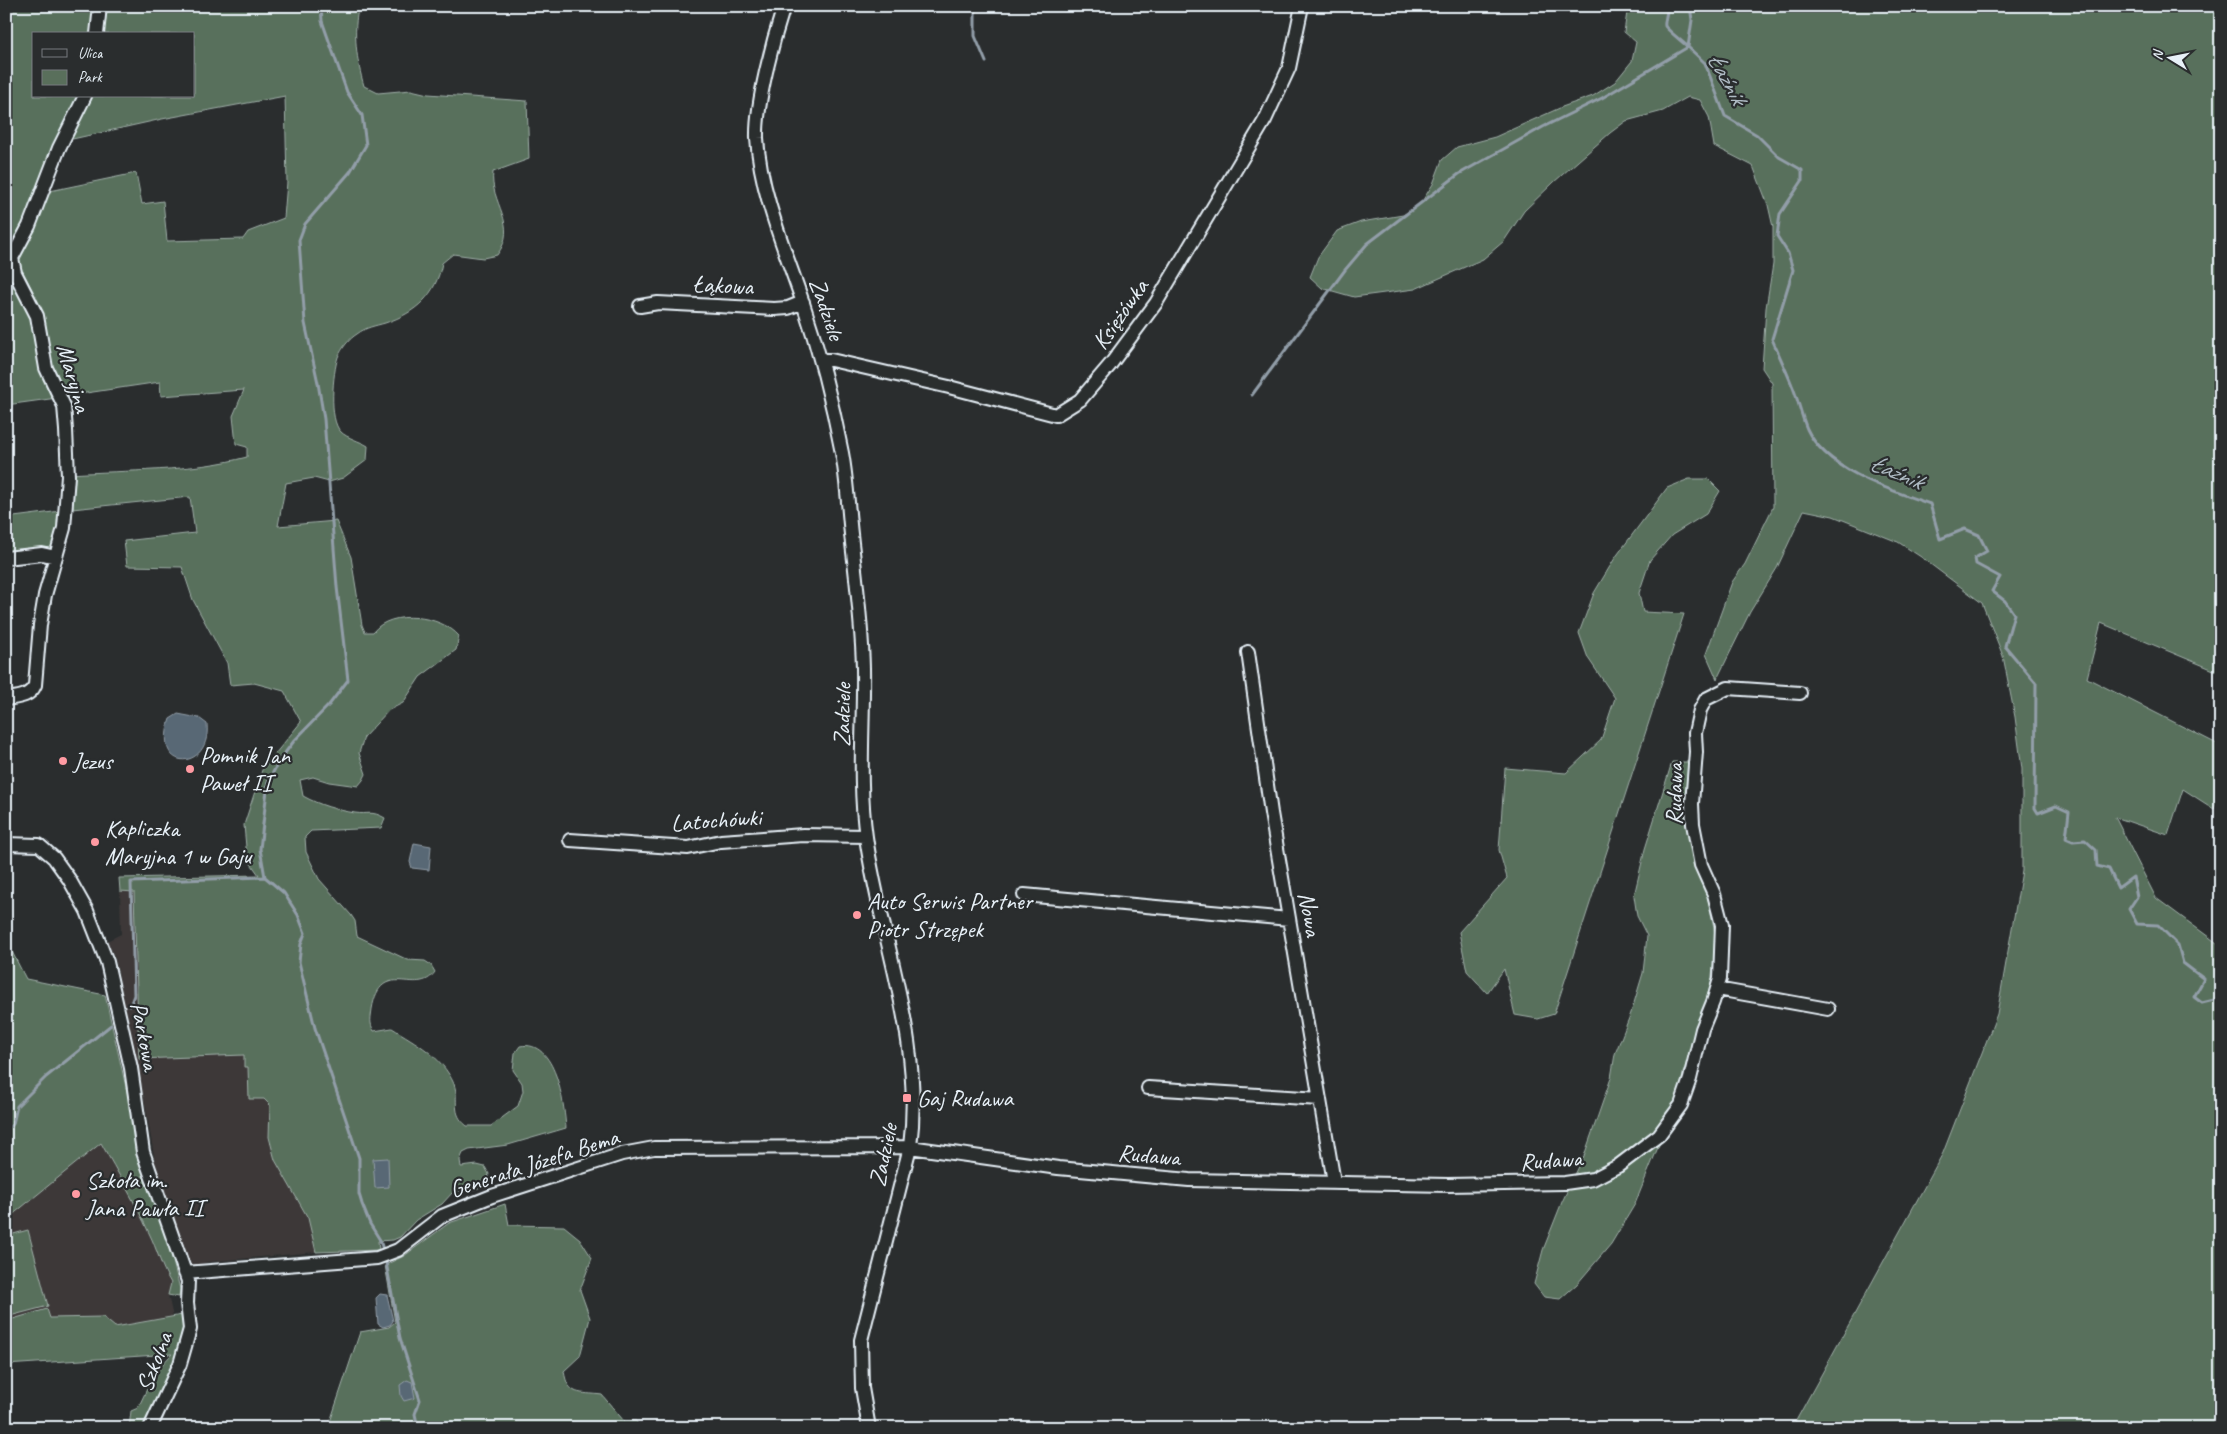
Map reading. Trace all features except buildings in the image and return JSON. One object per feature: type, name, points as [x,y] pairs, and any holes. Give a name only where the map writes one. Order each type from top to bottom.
[{"type":"street","points":[[97,32],[100,6]]},
{"type":"street","name":"Zadziele","points":[[784,6],[763,91],[757,136],[761,165],[780,240],[822,360],[842,456],[859,595],[863,661],[862,784],[866,836],[873,876],[898,978],[908,1034],[913,1098],[910,1148],[861,1340],[862,1388],[869,1428]]},
{"type":"street","name":"Księżówka","points":[[822,360],[831,360],[949,387],[1056,416],[1080,400],[1110,365],[1156,304],[1265,120],[1289,68],[1302,6]]},
{"type":"street","name":"Maryjna","points":[[6,699],[26,695],[36,685],[40,625],[64,528],[68,476],[64,406],[46,368],[38,316],[15,273],[12,258],[29,226],[59,148],[84,98]]},
{"type":"street","name":"Łąkowa","points":[[640,306],[658,303],[774,309],[788,308],[803,302]]},
{"type":"street","points":[[6,558],[42,554],[56,557]]},
{"type":"street","name":"Nowa","points":[[1248,652],[1271,813],[1334,1182]]},
{"type":"street","name":"Rudawa","points":[[910,1148],[1122,1175],[1189,1180],[1448,1185],[1564,1183],[1593,1179],[1618,1166],[1659,1135],[1681,1105],[1690,1079],[1702,1029],[1720,979],[1722,925],[1714,894],[1701,865],[1693,824],[1692,804],[1697,718],[1706,699],[1728,688],[1800,693]]},
{"type":"street","name":"Latochówki","points":[[570,840],[688,848],[720,841],[803,835],[866,836]]},
{"type":"street","name":"Parkowa","points":[[6,844],[39,845],[54,858],[69,879],[87,911],[107,962],[131,1068],[143,1152],[187,1277]]},
{"type":"street","points":[[1024,895],[1289,918]]},
{"type":"street","points":[[1717,989],[1828,1009]]},
{"type":"street","points":[[1148,1088],[1320,1099]]},
{"type":"street","name":"Generała Józefa Bema","points":[[187,1277],[377,1258],[398,1250],[442,1216],[492,1196],[622,1154],[654,1148],[910,1148]]},
{"type":"street","name":"Szkolna","points":[[150,1428],[180,1364],[190,1329],[187,1277]]},
{"type":"shaded area","points":[[120,891],[134,892],[379,1250],[316,1252],[208,1262],[192,1266],[169,1222],[158,1180],[146,1109],[115,958],[107,941],[121,934]]},
{"type":"shaded area","name":"Szkoła im. Jana Pawła II","points":[[111,1036],[164,1272],[171,1283],[168,1295],[173,1317],[173,1354],[6,1365],[6,1138]]},
{"type":"green space","points":[[6,6],[95,6],[93,32],[32,32],[32,98],[79,98],[32,198],[24,224],[6,247]]},
{"type":"green space","points":[[104,6],[359,6],[356,46],[364,86],[378,93],[411,90],[428,94],[527,101],[529,159],[493,172],[495,194],[505,223],[506,233],[497,255],[483,258],[453,254],[442,263],[430,293],[415,308],[396,319],[364,330],[346,344],[338,357],[335,373],[334,417],[341,432],[368,446],[367,460],[343,478],[329,482],[314,478],[286,483],[278,526],[336,521],[351,557],[362,625],[365,632],[373,632],[381,625],[392,620],[416,618],[429,619],[440,623],[459,636],[456,650],[420,677],[403,703],[389,710],[364,737],[359,753],[366,774],[358,786],[329,782],[313,777],[300,780],[303,796],[315,802],[355,813],[373,813],[385,818],[381,828],[311,831],[305,837],[306,852],[319,879],[355,921],[357,936],[408,960],[425,961],[431,965],[435,972],[427,979],[419,981],[391,981],[383,985],[377,994],[372,1009],[372,1028],[374,1031],[392,1028],[428,1051],[443,1066],[456,1090],[459,1116],[467,1126],[491,1126],[518,1106],[523,1091],[522,1083],[513,1070],[515,1053],[520,1046],[532,1046],[542,1052],[550,1062],[560,1089],[565,1117],[566,1128],[508,1145],[469,1150],[463,1153],[460,1160],[461,1167],[477,1165],[485,1167],[489,1174],[484,1185],[475,1189],[453,1192],[442,1204],[416,1220],[400,1237],[393,1240],[378,1241],[379,1250],[316,1252],[308,1218],[275,1160],[269,1137],[270,1105],[264,1099],[249,1099],[248,1067],[244,1067],[244,1055],[139,1059],[134,892],[120,891],[119,878],[259,875],[247,858],[244,825],[262,770],[301,722],[284,691],[254,683],[230,685],[227,663],[193,600],[182,567],[127,566],[124,541],[195,533],[190,497],[72,509],[70,474],[182,468],[247,457],[247,447],[236,444],[233,416],[244,390],[161,396],[160,382],[66,396],[54,374],[36,297],[17,260],[45,192],[136,173],[142,204],[163,201],[167,241],[243,239],[248,232],[284,218],[287,182],[285,96],[162,119],[68,140],[92,98],[195,98],[195,32],[102,32]]},
{"type":"green space","points":[[1628,6],[2221,6],[2221,673],[2101,623],[2087,678],[2221,746],[2221,787],[2214,809],[2183,789],[2168,835],[2115,817],[2156,898],[2221,946],[2221,1428],[1792,1428],[1943,1153],[1997,1014],[2022,871],[2022,769],[2015,717],[2003,656],[1982,603],[1898,542],[1833,516],[1804,510],[1777,568],[1750,612],[1717,679],[1706,654],[1732,582],[1745,564],[1773,507],[1772,383],[1762,368],[1766,308],[1773,264],[1773,227],[1768,205],[1753,166],[1714,146],[1709,117],[1700,100],[1688,97],[1663,111],[1626,121],[1610,133],[1524,211],[1504,241],[1483,259],[1415,289],[1354,297],[1322,288],[1310,277],[1318,257],[1337,231],[1361,222],[1403,215],[1421,203],[1433,184],[1442,160],[1457,147],[1495,137],[1562,107],[1593,96],[1615,82],[1632,61],[1636,42],[1624,32]]},
{"type":"green space","points":[[6,270],[7,275],[32,318],[57,398],[6,405]]},
{"type":"green space","points":[[1689,479],[1708,479],[1720,491],[1706,514],[1672,535],[1650,560],[1639,593],[1643,612],[1684,614],[1554,1014],[1538,1019],[1515,1015],[1504,969],[1487,993],[1467,971],[1459,932],[1507,878],[1499,850],[1505,768],[1566,773],[1601,740],[1615,698],[1588,658],[1579,633],[1594,593],[1615,558],[1667,488]]},
{"type":"green space","points":[[61,511],[52,550],[6,555],[6,518]]},
{"type":"green space","points":[[1672,762],[1688,762],[1689,807],[1716,944],[1709,998],[1683,1073],[1680,1093],[1635,1204],[1611,1244],[1577,1284],[1560,1299],[1544,1297],[1534,1284],[1543,1250],[1562,1202],[1584,1156],[1611,1078],[1615,1054],[1631,1013],[1643,973],[1647,936],[1637,916],[1634,896],[1645,849]]},
{"type":"green space","points":[[6,940],[26,979],[105,995],[141,1153],[180,1289],[179,1297],[168,1295],[171,1283],[164,1271],[152,1239],[101,1143],[6,1220]]},
{"type":"green space","points":[[505,1204],[509,1225],[564,1226],[580,1239],[592,1258],[580,1290],[590,1318],[580,1356],[564,1371],[566,1379],[576,1392],[602,1395],[624,1421],[636,1421],[640,1428],[328,1428],[360,1332],[389,1327],[395,1322],[385,1265],[404,1256],[449,1223]]},
{"type":"green space","points":[[28,1230],[48,1306],[6,1317],[6,1236]]},
{"type":"green space","points":[[47,1309],[50,1318],[103,1317],[115,1327],[182,1315],[184,1335],[179,1355],[145,1428],[129,1428],[131,1411],[138,1408],[155,1372],[172,1354],[6,1365],[6,1321]]},
{"type":"water","points":[[178,714],[199,718],[207,724],[206,740],[201,751],[192,758],[183,760],[175,757],[168,750],[166,737],[170,719]]},
{"type":"water","points":[[414,843],[431,846],[429,870],[412,868],[410,862]]},
{"type":"water","points":[[388,1158],[389,1187],[375,1188],[373,1159]]},
{"type":"water","points":[[380,1294],[387,1295],[393,1321],[390,1325],[383,1327],[378,1324],[376,1298]]},
{"type":"water","points":[[407,1380],[412,1382],[415,1398],[404,1401],[401,1396],[400,1385]]},
{"type":"waterway","points":[[321,6],[322,21],[347,92],[362,115],[366,145],[350,172],[305,224],[299,240],[305,323],[324,419],[337,587],[348,680],[329,705],[294,741],[279,761],[268,782],[260,849],[265,877],[284,893],[298,915],[305,933],[301,944],[299,962],[315,1028],[359,1158],[359,1194],[362,1204],[383,1250]]},
{"type":"waterway","points":[[975,6],[975,36],[986,62]]},
{"type":"waterway","points":[[1252,395],[1345,270],[1367,244],[1459,174],[1543,127],[1602,98],[1688,47],[1665,26],[1667,10],[1663,6]]},
{"type":"waterway","name":"Łaźnik","points":[[1690,6],[1692,20],[1688,47],[1705,63],[1725,116],[1757,135],[1779,157],[1802,170],[1802,181],[1780,214],[1777,236],[1788,253],[1793,270],[1772,339],[1794,390],[1807,429],[1816,443],[1844,467],[1879,485],[1930,504],[1940,539],[1965,529],[1979,535],[1987,551],[1975,558],[1976,564],[2000,577],[1992,591],[2005,601],[2014,614],[2005,646],[2036,683],[2035,808],[2038,813],[2056,806],[2069,812],[2066,838],[2073,841],[2085,840],[2096,850],[2097,866],[2109,869],[2118,888],[2133,877],[2137,897],[2129,909],[2137,924],[2158,925],[2178,945],[2183,963],[2204,979],[2194,997],[2202,1003],[2218,999],[2221,993]]},
{"type":"waterway","points":[[130,1006],[134,995],[131,882],[265,877]]},
{"type":"waterway","name":"Łaźnik","points":[[2221,974],[2218,980],[2221,988]]},
{"type":"waterway","points":[[6,1130],[13,1124],[17,1106],[46,1077],[111,1025]]},
{"type":"waterway","points":[[386,1262],[400,1338],[420,1400],[415,1414],[418,1428]]},
{"type":"place","name":"Jezus","points":[[63,761]]},
{"type":"place","name":"Pomnik Jan Paweł II","points":[[190,769]]},
{"type":"place","name":"Kapliczka Maryjna 1 w Gaju","points":[[95,842]]},
{"type":"place","name":"Auto Serwis Partner Piotr Strzępek","points":[[857,915]]},
{"type":"place","name":"Gaj Rudawa","points":[[907,1098]]},
{"type":"place","name":"Szkoła im. Jana Pawła II","points":[[76,1194]]}]
